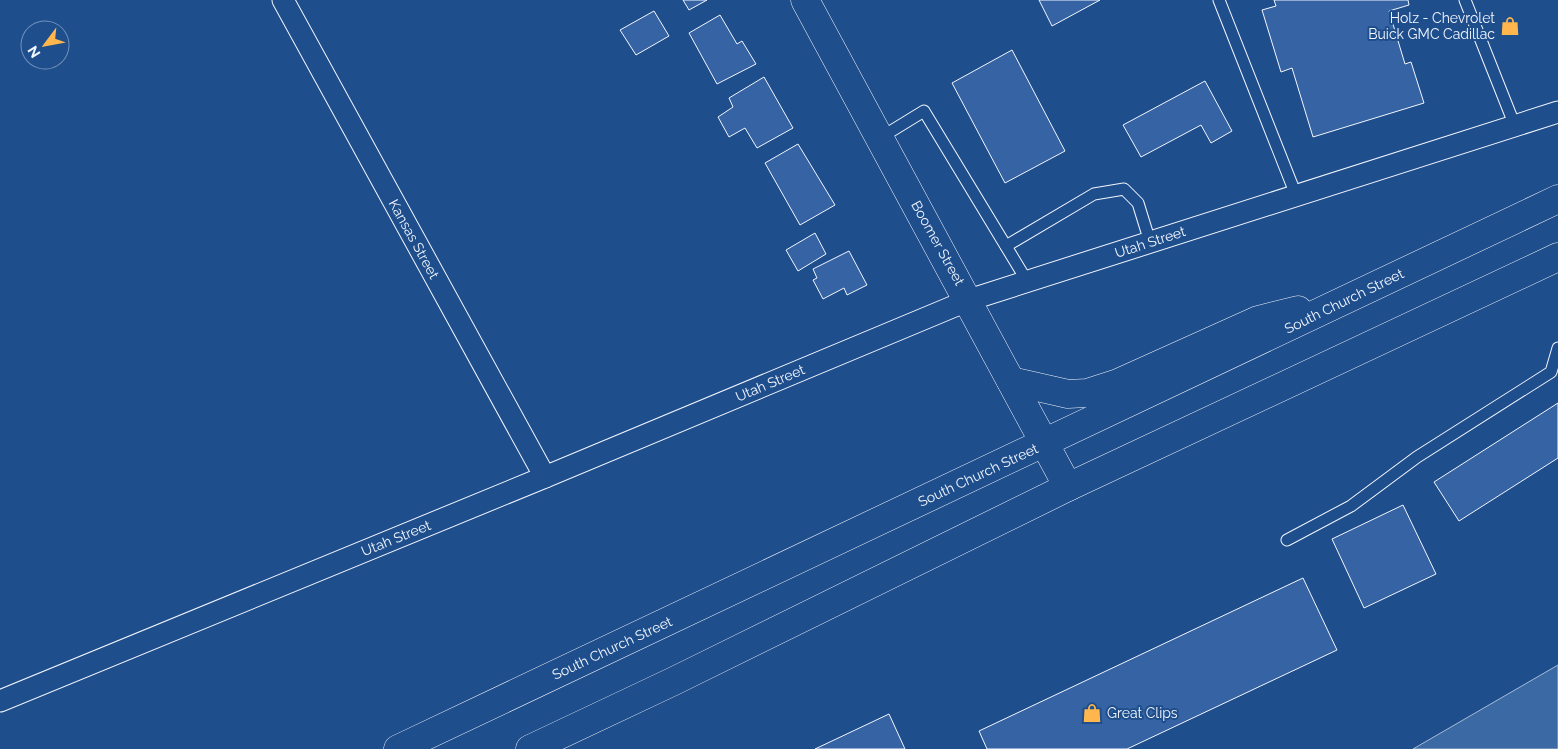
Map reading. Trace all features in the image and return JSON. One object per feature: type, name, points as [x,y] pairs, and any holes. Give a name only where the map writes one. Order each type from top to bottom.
[{"type":"main road","name":"Boomer Street","points":[[805,0],[1068,486]]},
{"type":"main road","name":"South Church Street","points":[[398,749],[1558,199]]},
{"type":"main road","points":[[530,749],[674,681],[1068,486],[1558,257]]},
{"type":"main road","points":[[1011,380],[1068,394],[1088,393],[1118,383],[1258,320],[1355,296]]},
{"type":"street","name":"Kansas Street","points":[[283,0],[546,477]]},
{"type":"street","name":"Utah Street","points":[[0,701],[546,477],[969,300],[1558,112]]},
{"type":"lane","points":[[1219,0],[1296,196]]},
{"type":"lane","points":[[1466,0],[1515,126]]},
{"type":"lane","points":[[880,138],[924,111],[1027,281]]},
{"type":"lane","points":[[1006,246],[1094,194],[1124,189],[1138,202],[1150,242]]},
{"type":"lane","points":[[1287,540],[1351,506],[1417,457],[1551,372],[1558,348]]},
{"type":"water","points":[[1558,665],[1558,749],[1413,749]]},
{"type":"building","points":[[683,0],[707,0],[689,10]]},
{"type":"building","points":[[1039,0],[1100,0],[1052,26]]},
{"type":"building","points":[[1274,0],[1408,0],[1409,5],[1389,11],[1405,64],[1411,62],[1424,103],[1313,137],[1292,68],[1281,72],[1262,10],[1276,6]]},
{"type":"building","points":[[654,11],[669,36],[636,55],[620,30]]},
{"type":"building","points":[[720,15],[737,44],[742,41],[756,64],[717,84],[689,33]]},
{"type":"building","points":[[1012,50],[1065,151],[1005,183],[952,83]]},
{"type":"building","points":[[764,77],[793,128],[757,148],[745,128],[729,137],[718,117],[733,107],[729,98]]},
{"type":"building","points":[[1205,81],[1232,131],[1211,143],[1201,125],[1141,157],[1123,125]]},
{"type":"building","points":[[798,144],[835,205],[800,225],[765,163]]},
{"type":"building","points":[[815,233],[826,254],[798,271],[786,250]]},
{"type":"building","points":[[849,251],[867,285],[847,295],[844,288],[823,299],[813,280],[817,278],[813,269]]},
{"type":"building","points":[[1558,403],[1558,458],[1459,521],[1434,482]]},
{"type":"building","points":[[1403,505],[1436,574],[1364,608],[1332,539]]},
{"type":"building","points":[[1303,578],[1337,650],[1127,749],[987,749],[979,731]]},
{"type":"building","points":[[889,714],[905,749],[815,749]]},
{"type":"place","name":"Holz - Chevrolet Buick GMC Cadillac","points":[[1510,26]]},
{"type":"place","name":"Great Clips","points":[[1092,713]]}]
